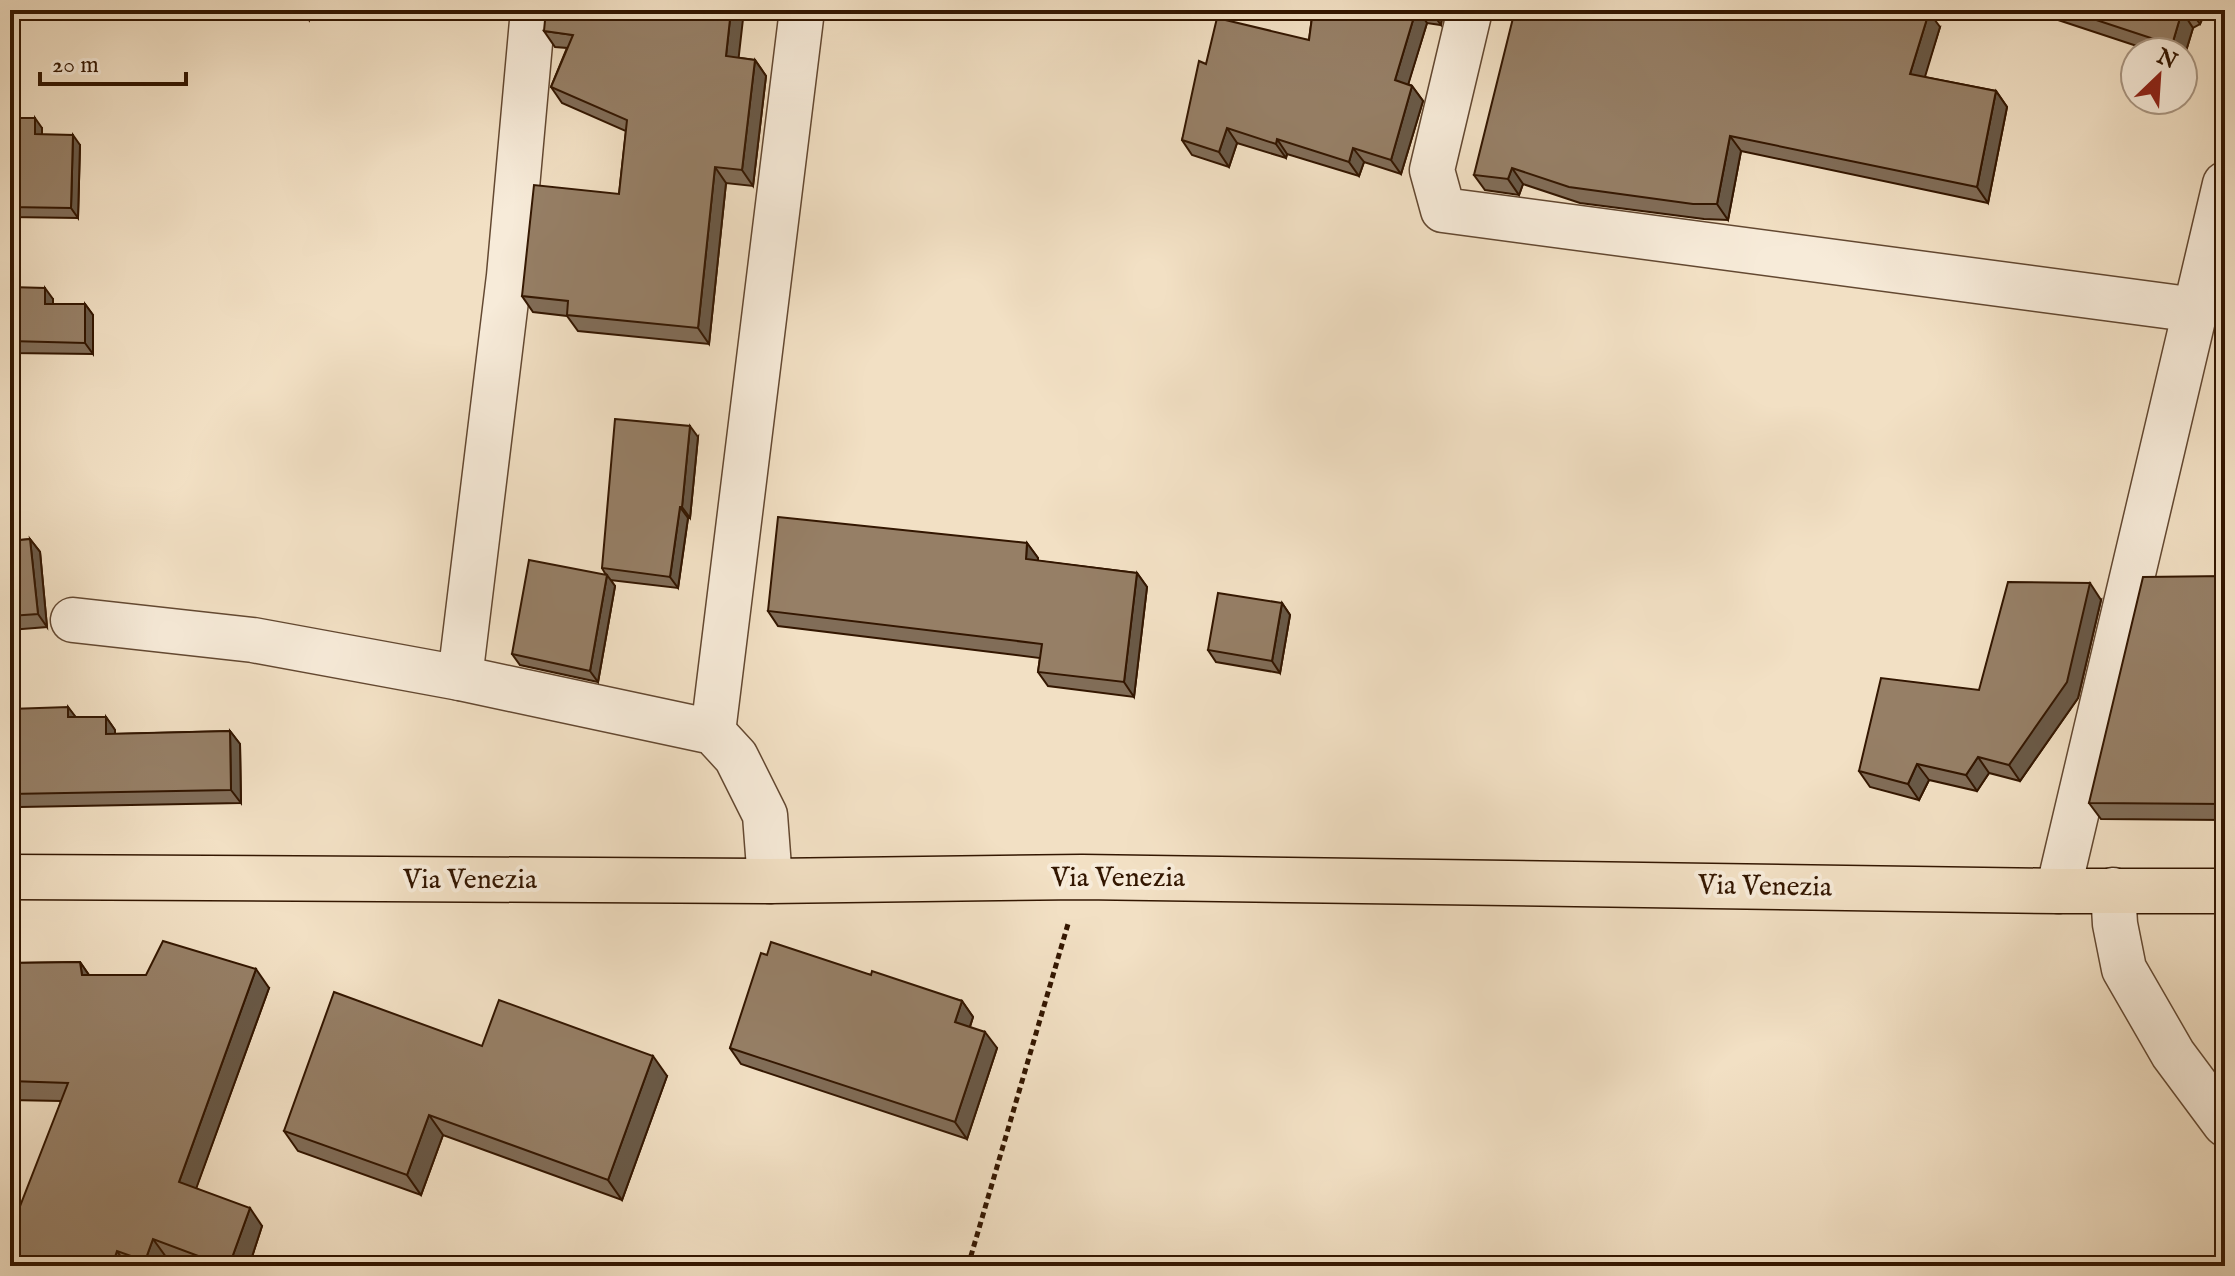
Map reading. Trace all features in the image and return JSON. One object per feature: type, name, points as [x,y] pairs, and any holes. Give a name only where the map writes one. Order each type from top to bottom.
[{"type":"main road","name":"Via Venezia","points":[[10,877],[770,881],[1082,877],[2225,891]]},
{"type":"street","points":[[460,678],[509,276],[533,10]]},
{"type":"street","points":[[713,732],[802,10]]},
{"type":"street","points":[[1470,10],[1432,170],[1443,210],[2196,310]]},
{"type":"street","points":[[2058,891],[2225,184]]},
{"type":"street","points":[[73,620],[253,640],[460,678],[713,732],[736,757],[765,815],[770,881]]},
{"type":"street","points":[[2113,890],[2115,924],[2124,969],[2173,1054],[2225,1124]]},
{"type":"path","points":[[968,1266],[1082,877]]},
{"type":"building","points":[[546,10],[731,10],[726,56],[755,60],[742,170],[715,167],[698,328],[567,315],[568,301],[522,296],[534,185],[619,194],[627,120],[551,87],[573,35],[544,31]]},
{"type":"building","points":[[1313,10],[1416,10],[1395,80],[1412,86],[1391,160],[1353,148],[1349,162],[1277,139],[1276,144],[1227,128],[1219,152],[1182,140],[1199,61],[1206,64],[1217,18],[1309,40]]},
{"type":"building","points":[[1515,10],[1929,12],[1910,74],[1996,91],[1977,187],[1730,136],[1717,204],[1693,204],[1569,187],[1512,168],[1508,179],[1474,175]]},
{"type":"building","points":[[2066,10],[2185,10],[2182,11],[2175,36],[2145,36]]},
{"type":"building","points":[[10,118],[35,118],[35,134],[73,135],[71,208],[10,207]]},
{"type":"building","points":[[10,287],[45,288],[45,304],[85,304],[85,343],[10,341]]},
{"type":"building","points":[[615,419],[690,426],[682,507],[670,577],[602,568]]},
{"type":"building","points":[[778,517],[1027,543],[1026,559],[1137,573],[1124,682],[1038,672],[1042,644],[768,611]]},
{"type":"building","points":[[30,539],[38,614],[10,616],[10,541]]},
{"type":"building","points":[[529,560],[607,575],[590,671],[512,654]]},
{"type":"building","points":[[2225,576],[2225,804],[2089,803],[2143,577]]},
{"type":"building","points":[[2008,582],[2090,583],[2067,682],[2009,765],[1978,757],[1966,775],[1917,764],[1908,784],[1859,771],[1881,678],[1979,690]]},
{"type":"building","points":[[1218,593],[1282,603],[1272,661],[1208,650]]},
{"type":"building","points":[[68,707],[68,717],[106,717],[106,734],[230,731],[231,790],[10,794],[10,709]]},
{"type":"building","points":[[163,941],[256,969],[179,1182],[250,1208],[229,1266],[153,1239],[145,1261],[117,1251],[112,1266],[10,1266],[10,1232],[68,1083],[10,1081],[10,963],[80,962],[82,975],[146,975]]},
{"type":"building","points":[[771,942],[962,1001],[955,1022],[985,1032],[955,1122],[730,1048],[761,953],[767,955]]},
{"type":"building","points":[[334,992],[482,1046],[499,1000],[653,1056],[608,1180],[429,1115],[407,1175],[284,1131]]}]
